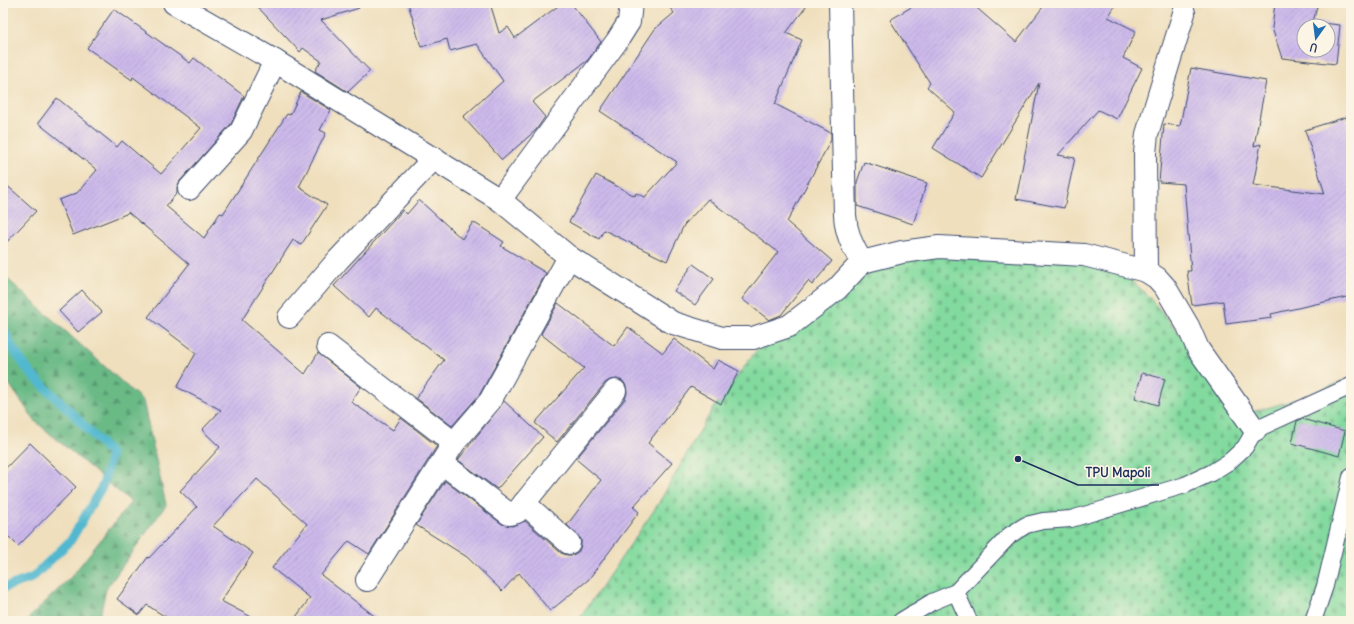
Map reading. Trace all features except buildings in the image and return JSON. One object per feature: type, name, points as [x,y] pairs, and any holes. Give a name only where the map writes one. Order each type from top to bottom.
[{"type":"street","points":[[174,3],[275,61],[500,200],[569,257],[673,323],[722,338],[753,338],[789,326],[838,289],[862,262],[902,252],[939,247],[1084,255],[1146,270],[1166,287],[1188,326],[1198,349],[1255,430]]},
{"type":"street","points":[[500,200],[617,41],[628,22],[631,3]]},
{"type":"street","points":[[840,3],[846,230],[852,246],[862,262]]},
{"type":"street","points":[[1146,270],[1145,153],[1147,134],[1184,13]]},
{"type":"street","points":[[188,189],[241,131],[275,61]]},
{"type":"street","points":[[289,316],[338,260],[434,158]]},
{"type":"street","points":[[367,580],[454,443],[490,401],[569,257]]},
{"type":"street","points":[[328,346],[454,443]]},
{"type":"street","points":[[442,463],[509,514],[517,512],[615,391]]},
{"type":"street","points":[[524,503],[569,543]]},
{"type":"lane","points":[[901,621],[932,602],[956,592],[1010,535],[1026,525],[1071,519],[1185,485],[1211,473],[1230,461],[1244,447],[1255,430],[1351,386]]},
{"type":"lane","points":[[1313,621],[1325,586],[1351,477]]},
{"type":"lane","points":[[956,592],[969,621]]},
{"type":"green space","points":[[863,255],[1109,259],[1147,295],[1247,413],[1300,398],[1351,377],[1351,621],[578,621],[657,506],[711,412],[761,344]]},
{"type":"green space","points":[[3,275],[143,401],[166,505],[106,589],[100,616],[102,621],[26,621],[71,577],[131,502],[35,421],[3,375]]},
{"type":"waterway","points":[[3,327],[13,349],[31,374],[70,411],[111,454],[103,485],[71,540],[32,578],[3,588]]},
{"type":"place","name":"TPU Mapoli","points":[[1018,459]]}]
